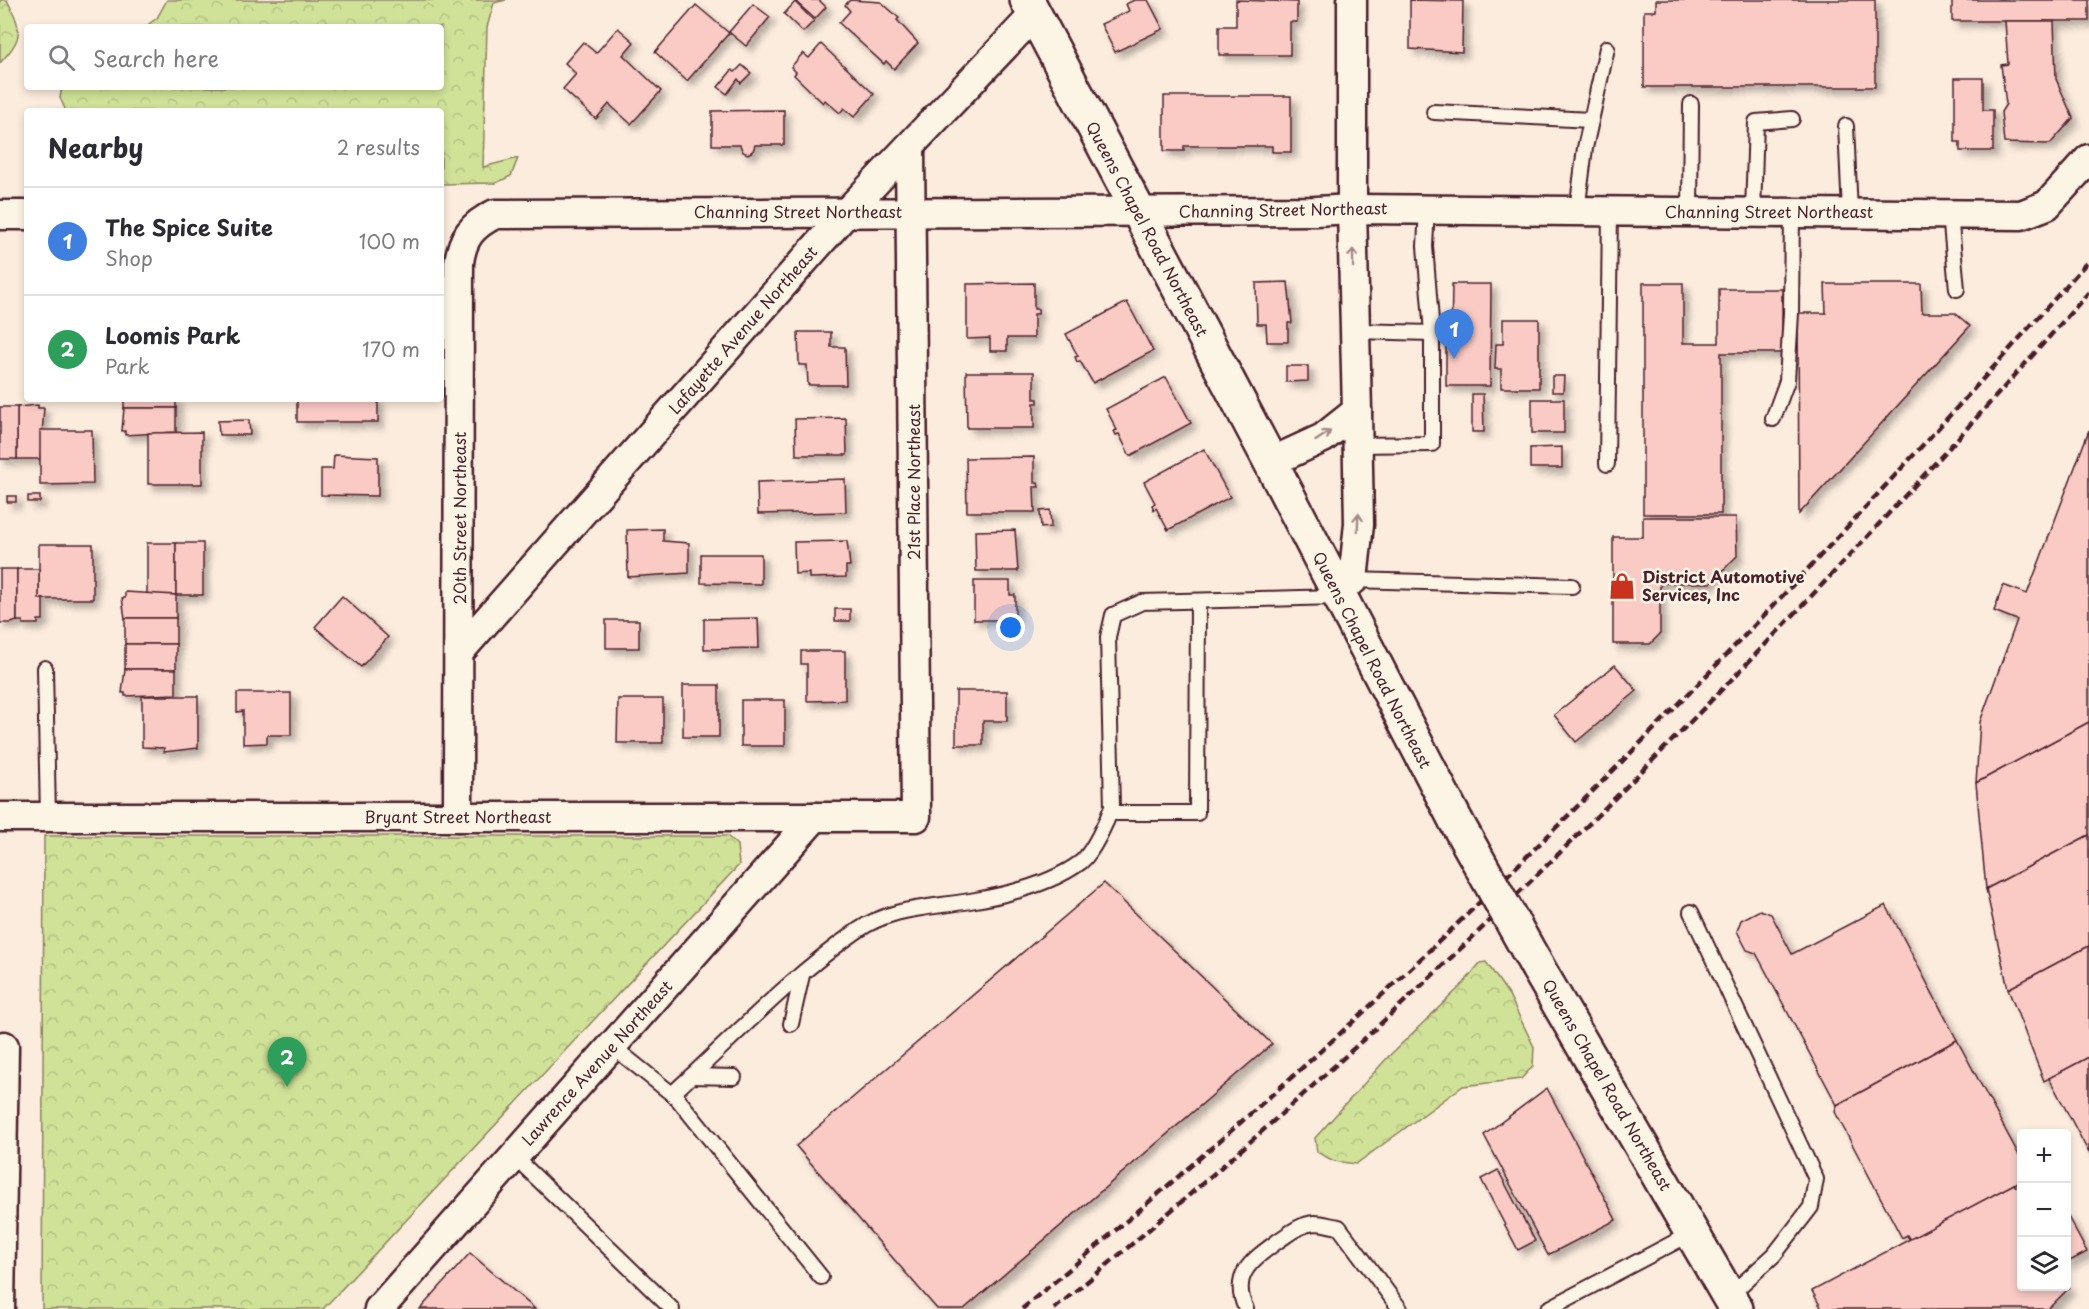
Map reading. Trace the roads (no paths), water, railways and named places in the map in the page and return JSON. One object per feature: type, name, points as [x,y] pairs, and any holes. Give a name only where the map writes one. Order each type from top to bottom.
[{"type":"street","points":[[1341,585],[1359,524],[1352,208],[1352,0]]},
{"type":"street","name":"Lafayette Avenue Northeast","points":[[460,651],[847,212],[910,148],[1031,8]]},
{"type":"street","name":"Queens Chapel Road Northeast","points":[[1031,8],[1271,462],[1341,585],[1456,821],[1538,968],[1733,1302]]},
{"type":"street","name":"21st Place Northeast","points":[[910,148],[916,817]]},
{"type":"street","name":"Channing Street Northeast","points":[[476,224],[495,214],[1316,211],[1352,208],[2021,215],[2047,205],[2083,165]]},
{"type":"street","points":[[0,215],[24,215]]},
{"type":"street","name":"20th Street Northeast","points":[[458,817],[459,263],[461,249],[476,224]]},
{"type":"street","points":[[1271,462],[1323,438],[1358,411]]},
{"type":"street","name":"Bryant Street Northeast","points":[[0,817],[916,817]]},
{"type":"street","name":"Lawrence Avenue Northeast","points":[[379,1309],[815,817]]},
{"type":"street","points":[[0,1309],[2,1044]]},
{"type":"lane","points":[[1577,211],[1591,120],[1608,48]]},
{"type":"lane","points":[[1690,105],[1690,212]]},
{"type":"lane","points":[[1434,112],[1591,120]]},
{"type":"lane","points":[[1753,213],[1756,122],[1792,119]]},
{"type":"lane","points":[[1846,126],[1850,213]]},
{"type":"lane","points":[[1357,445],[1432,444],[1432,333],[1425,246],[1426,209]]},
{"type":"lane","points":[[1607,464],[1610,211]]},
{"type":"lane","points":[[1773,419],[1787,381],[1791,313],[1792,213]]},
{"type":"lane","points":[[1950,214],[1957,289]]},
{"type":"lane","points":[[1355,331],[1432,333]]},
{"type":"lane","points":[[672,1094],[802,975],[858,930],[887,914],[970,901],[1034,886],[1082,861],[1112,807],[1108,637],[1113,615],[1142,602],[1198,601],[1341,585],[1572,586]]},
{"type":"lane","points":[[1110,813],[1197,813],[1198,601]]},
{"type":"lane","points":[[45,668],[48,817]]},
{"type":"lane","points":[[1691,912],[1816,1179],[1811,1207],[1774,1255],[1733,1302]]},
{"type":"lane","points":[[792,1024],[802,975]]},
{"type":"lane","points":[[612,1046],[672,1094],[821,1277]]},
{"type":"lane","points":[[691,1076],[734,1077]]},
{"type":"lane","points":[[514,1156],[672,1309]]},
{"type":"lane","points":[[1246,1309],[1240,1296],[1241,1280],[1250,1262],[1298,1227],[1317,1223],[1339,1227],[1400,1309]]},
{"type":"lane","points":[[1548,1309],[1692,1233]]},
{"type":"railway","points":[[1022,1309],[1279,1088],[1380,997],[1515,868],[1684,699],[1766,613],[1929,438],[2089,260]]},
{"type":"railway","points":[[1054,1309],[1193,1192],[1329,1071],[1462,948],[1592,821],[1845,561],[2089,292]]},
{"type":"place","name":"The Spice Suite","points":[[1454,359]]},
{"type":"place","name":"District Automotive Services, Inc","points":[[1622,586]]},
{"type":"place","name":"Loomis Park","points":[[287,1087]]}]
